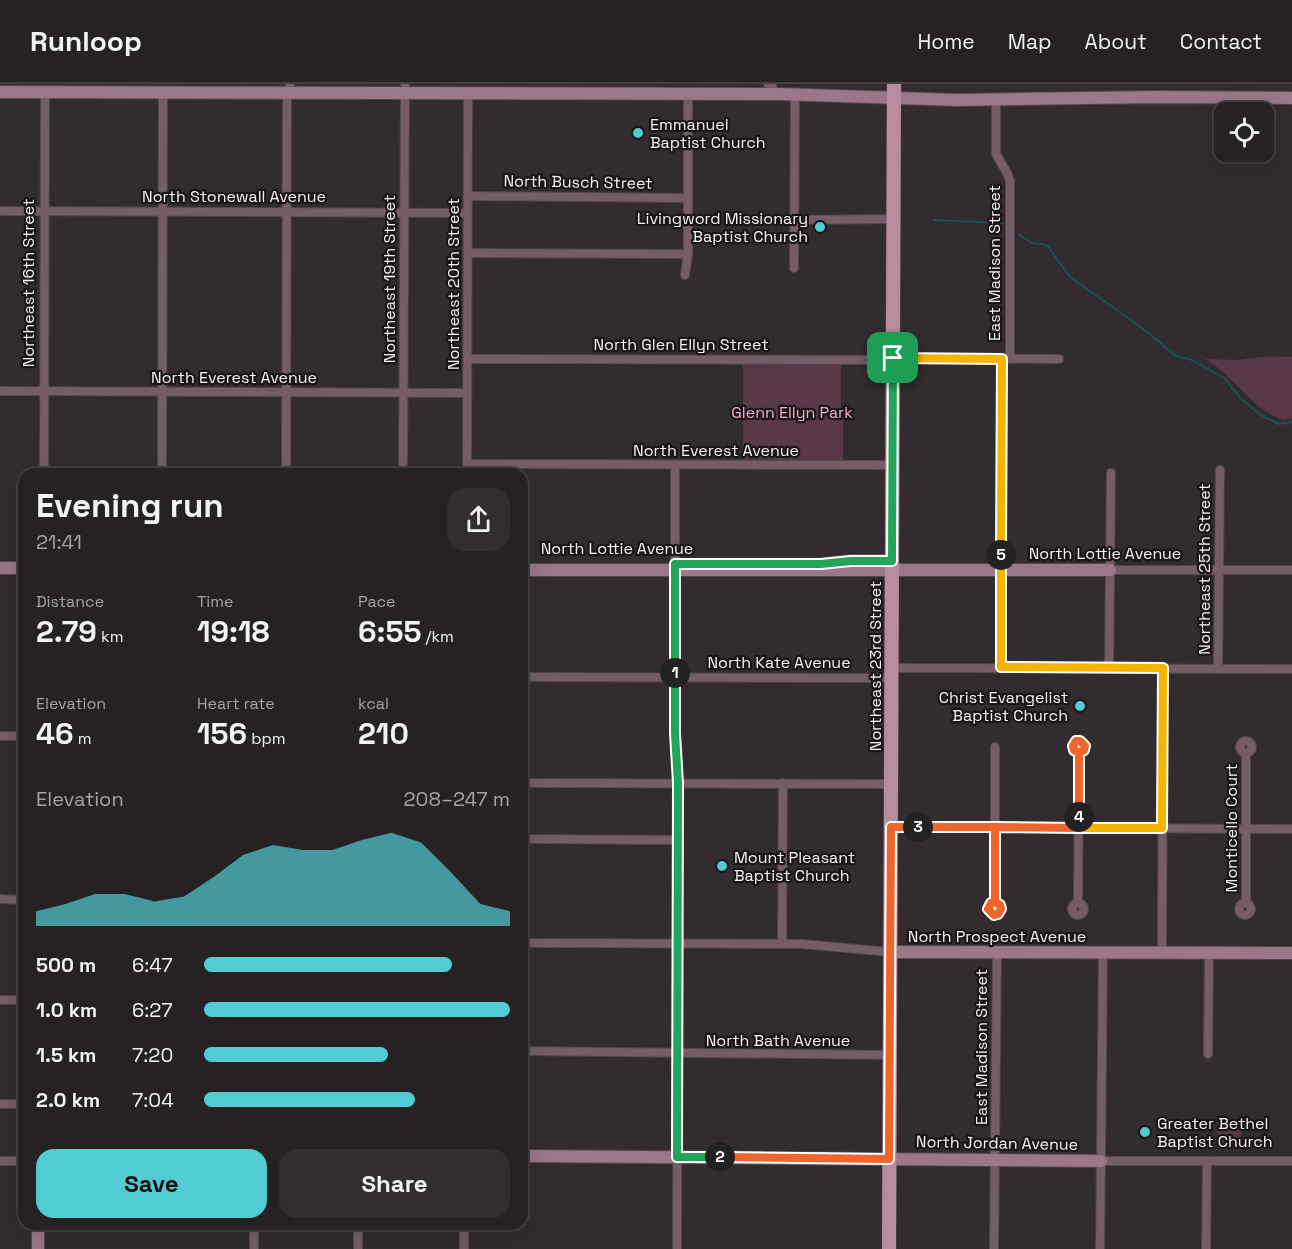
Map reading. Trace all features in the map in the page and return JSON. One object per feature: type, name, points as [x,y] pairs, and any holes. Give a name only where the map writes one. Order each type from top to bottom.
[{"type":"main road","name":"Northeast 23rd Street","points":[[889,1249],[894,84]]},
{"type":"street","points":[[0,92],[45,93],[89,88],[163,93],[188,88],[405,89],[468,94],[519,89],[651,89],[688,94],[771,89],[795,94],[894,99],[1292,98]]},
{"type":"street","points":[[286,468],[288,89]]},
{"type":"street","name":"Northeast 19th Street","points":[[403,468],[405,89]]},
{"type":"street","name":"Northeast 16th Street","points":[[44,468],[45,93]]},
{"type":"street","points":[[162,468],[163,93]]},
{"type":"street","name":"Northeast 20th Street","points":[[467,468],[468,94]]},
{"type":"street","points":[[685,275],[688,254],[688,94]]},
{"type":"street","points":[[794,268],[795,94]]},
{"type":"street","name":"East Madison Street","points":[[996,99],[996,154],[1010,181],[1001,569],[1001,667]]},
{"type":"street","name":"North Busch Street","points":[[468,196],[687,198]]},
{"type":"street","name":"North Stonewall Avenue","points":[[0,211],[468,213]]},
{"type":"street","points":[[794,220],[894,219]]},
{"type":"street","points":[[468,253],[688,254]]},
{"type":"street","name":"North Glen Ellyn Street","points":[[468,359],[1059,359]]},
{"type":"street","name":"North Everest Avenue","points":[[0,391],[467,393]]},
{"type":"street","name":"North Everest Avenue","points":[[467,464],[893,465]]},
{"type":"street","points":[[675,465],[675,733],[678,783],[677,1249]]},
{"type":"street","name":"Northeast 25th Street","points":[[1218,669],[1220,470]]},
{"type":"street","points":[[1109,668],[1111,473]]},
{"type":"street","points":[[0,559],[18,560]]},
{"type":"street","name":"North Lottie Avenue","points":[[528,570],[821,564],[851,561],[892,566],[1001,569],[1292,570]]},
{"type":"street","name":"North Lottie Avenue","points":[[528,564],[675,567]]},
{"type":"street","points":[[0,568],[18,568]]},
{"type":"street","name":"North Kate Avenue","points":[[528,677],[892,673],[1001,667],[1292,669]]},
{"type":"street","points":[[1162,952],[1163,668]]},
{"type":"street","points":[[0,736],[18,736]]},
{"type":"street","points":[[995,747],[995,902]]},
{"type":"street","points":[[1078,902],[1079,753]]},
{"type":"street","name":"Monticello Court","points":[[1246,753],[1246,903]]},
{"type":"street","points":[[528,783],[891,784]]},
{"type":"street","points":[[782,945],[783,783]]},
{"type":"street","points":[[891,827],[1292,829]]},
{"type":"street","points":[[528,839],[678,840]]},
{"type":"street","points":[[0,899],[18,900]]},
{"type":"street","name":"North Prospect Avenue","points":[[528,943],[821,945],[862,951],[890,952],[1292,953]]},
{"type":"street","name":"East Madison Street","points":[[994,1249],[997,952]]},
{"type":"street","points":[[1100,1249],[1103,953]]},
{"type":"street","points":[[1208,1054],[1209,953]]},
{"type":"street","points":[[0,1000],[18,1000]]},
{"type":"street","name":"North Bath Avenue","points":[[528,1051],[890,1055]]},
{"type":"street","points":[[0,1104],[18,1104]]},
{"type":"street","name":"North Jordan Avenue","points":[[528,1156],[1292,1161]]},
{"type":"street","points":[[0,1161],[18,1161]]},
{"type":"street","points":[[1206,1249],[1207,1161]]},
{"type":"street","points":[[38,1230],[38,1249]]},
{"type":"street","points":[[254,1230],[254,1249]]},
{"type":"street","points":[[358,1230],[358,1249]]},
{"type":"street","points":[[464,1230],[464,1249]]},
{"type":"green space","points":[[1270,356],[1292,357],[1292,418],[1283,420],[1271,415],[1205,359],[1239,360]]},
{"type":"green space","name":"Glenn Ellyn Park","points":[[743,364],[841,364],[843,462],[743,462]]},
{"type":"green space","points":[[1221,1123],[1239,1123],[1242,1134],[1236,1145],[1224,1145],[1216,1130]]},
{"type":"waterway","points":[[934,220],[1003,223]]},
{"type":"waterway","points":[[1019,235],[1032,243],[1047,245],[1070,277],[1141,327],[1176,356],[1192,360],[1224,378],[1242,400],[1261,415],[1279,424],[1292,422]]},
{"type":"place","name":"Emmanuel Baptist Church","points":[[638,133]]},
{"type":"place","name":"Livingword Missionary Baptist Church","points":[[820,227]]},
{"type":"place","name":"Christ Evangelist Baptist Church","points":[[1080,706]]},
{"type":"place","name":"Mount Pleasant Baptist Church","points":[[722,866]]},
{"type":"place","name":"Greater Bethel Baptist Church","points":[[1145,1132]]},
{"type":"route","points":[[893,358],[892,561],[821,564],[675,564],[675,737],[678,756],[677,1157],[889,1159],[891,827],[995,827],[995,902],[1000,905],[1001,909],[998,914],[994,915],[990,913],[988,906],[995,902],[995,827],[1079,828],[1079,753],[1084,750],[1085,746],[1082,741],[1076,741],[1073,746],[1075,752],[1079,753],[1079,828],[1162,828],[1163,668],[1001,667],[1002,359],[893,358]]}]
